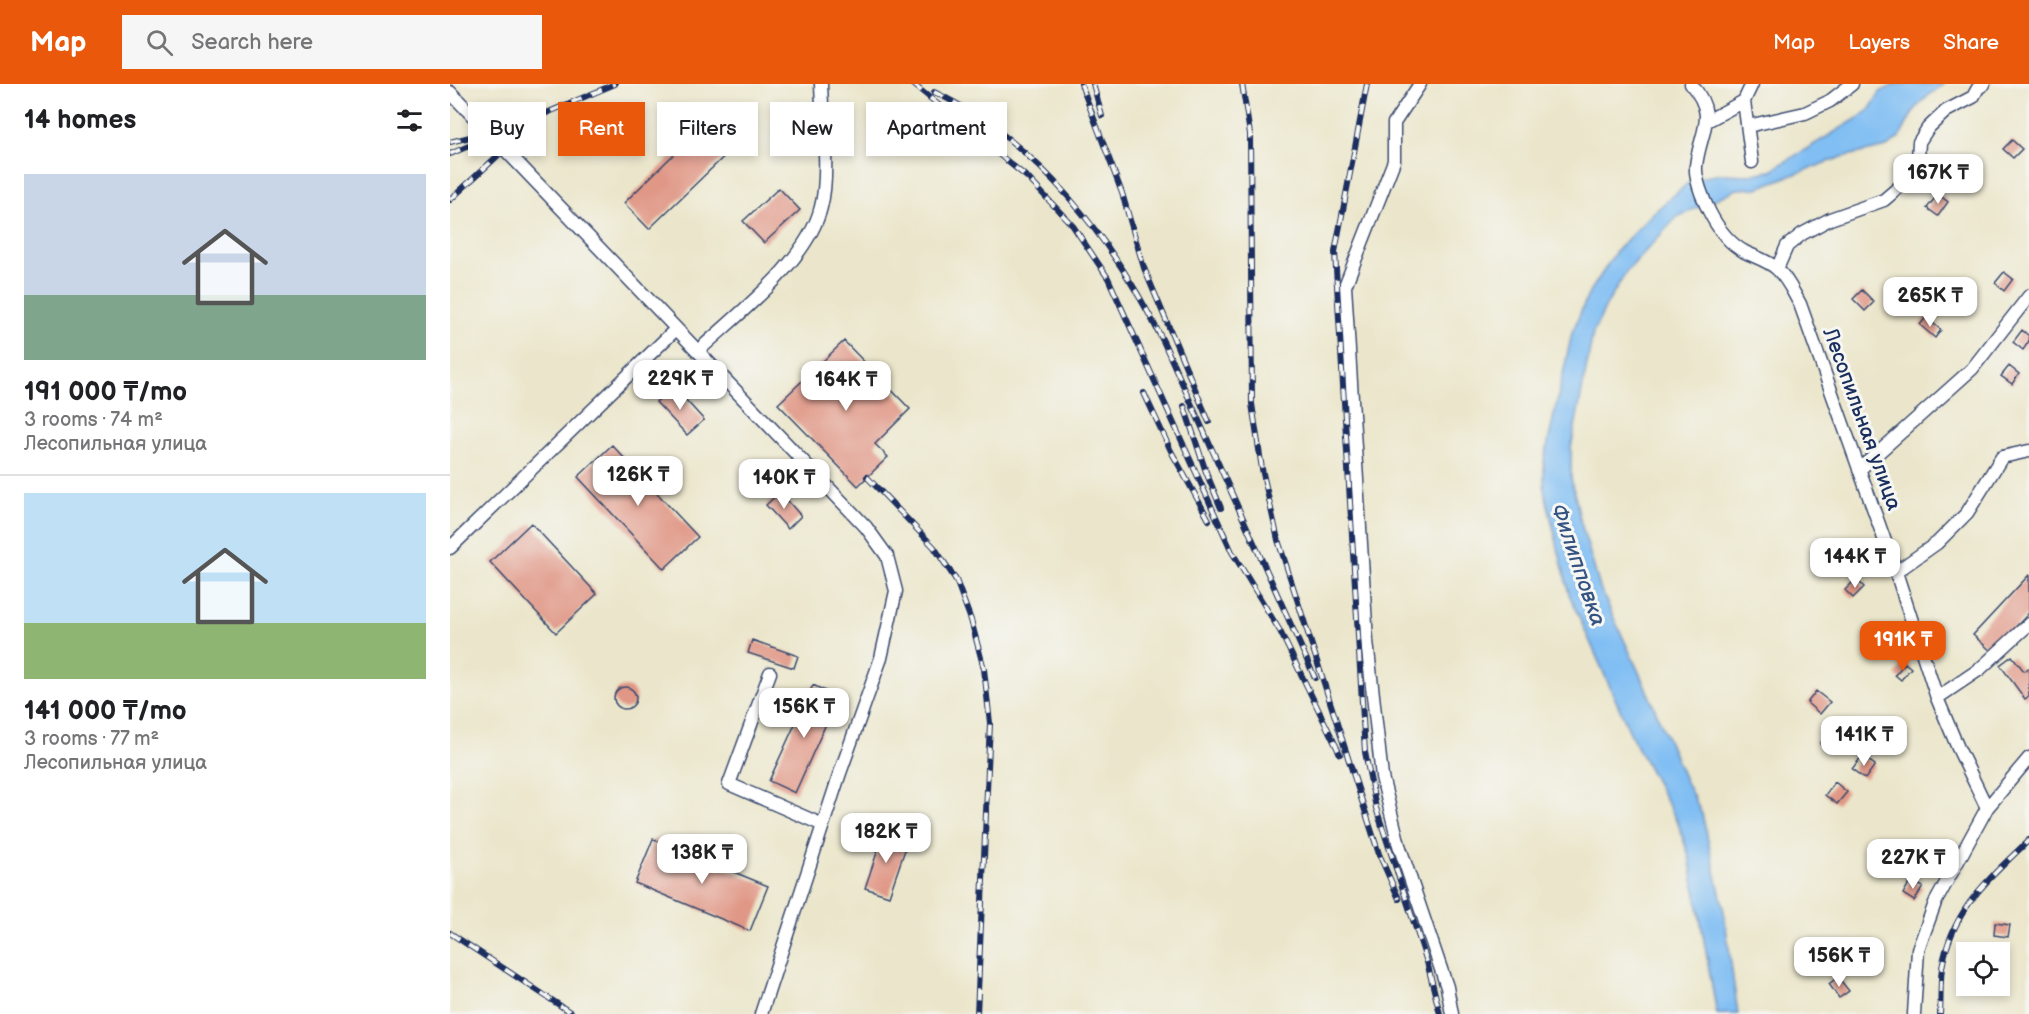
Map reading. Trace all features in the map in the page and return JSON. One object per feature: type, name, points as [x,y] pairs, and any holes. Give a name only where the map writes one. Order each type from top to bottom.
[{"type":"street","points":[[698,351],[790,264],[808,238],[821,208],[825,173],[821,84]]},
{"type":"street","points":[[1420,84],[1394,123],[1394,161],[1345,286],[1367,641],[1382,777],[1399,845],[1447,987],[1452,1014]]},
{"type":"street","points":[[1691,84],[1702,98],[1707,121],[1744,101]]},
{"type":"street","points":[[1752,84],[1744,101],[1752,162]]},
{"type":"street","points":[[1748,126],[1805,113],[1830,101],[1852,84]]},
{"type":"street","points":[[1777,269],[1787,246],[1802,234],[1838,215],[1884,200],[1898,188],[1912,172],[1918,159],[1918,142],[1928,128],[1946,111],[1973,97],[1978,88],[1984,84]]},
{"type":"street","points":[[450,92],[866,527],[887,556],[896,591],[881,658],[761,1014]]},
{"type":"street","name":"Лесопильная улица","points":[[1707,121],[1696,167],[1708,209],[1721,233],[1741,250],[1777,269],[1800,304],[1896,572],[1937,699],[1987,808]]},
{"type":"street","points":[[1859,470],[1972,369],[2029,296]]},
{"type":"street","points":[[450,548],[676,328]]},
{"type":"street","points":[[1896,572],[1937,543],[1967,513],[2002,457],[2029,451]]},
{"type":"street","points":[[1937,699],[1980,669],[2029,624]]},
{"type":"street","points":[[770,673],[729,784],[823,825]]},
{"type":"street","points":[[1914,1014],[1918,950],[1935,903],[1987,808],[2029,758]]},
{"type":"water","name":"Филипповка","points":[[1896,84],[1944,84],[1924,99],[1913,112],[1900,137],[1887,147],[1842,157],[1757,188],[1737,189],[1677,217],[1627,271],[1593,333],[1571,448],[1571,478],[1581,523],[1600,588],[1702,814],[1723,906],[1738,1014],[1717,1014],[1689,856],[1678,823],[1632,737],[1569,594],[1544,489],[1544,461],[1572,333],[1588,295],[1617,250],[1652,214],[1693,179],[1722,174],[1748,175],[1770,171],[1858,118],[1870,109],[1880,92]]},
{"type":"building","points":[[2012,140],[2022,149],[2013,158],[2003,149]]},
{"type":"building","points":[[672,156],[725,156],[649,229],[624,203]]},
{"type":"building","points":[[1964,160],[1975,169],[1966,181],[1954,172]]},
{"type":"building","points":[[779,188],[800,210],[764,243],[743,221]]},
{"type":"building","points":[[1938,194],[1948,202],[1938,216],[1927,208]]},
{"type":"building","points":[[2004,272],[2013,279],[2004,291],[1995,283]]},
{"type":"building","points":[[1862,290],[1874,302],[1865,311],[1853,299]]},
{"type":"building","points":[[1926,317],[1941,330],[1935,338],[1920,325]]},
{"type":"building","points":[[2022,330],[2029,336],[2029,341],[2023,350],[2013,342]]},
{"type":"building","points":[[844,341],[910,409],[875,444],[888,457],[858,486],[778,404]]},
{"type":"building","points":[[2009,366],[2019,374],[2012,384],[2001,376]]},
{"type":"building","points":[[673,386],[704,420],[687,435],[656,402]]},
{"type":"building","points":[[612,445],[698,537],[664,569],[578,477]]},
{"type":"building","points":[[780,492],[801,516],[788,529],[766,505]]},
{"type":"building","points":[[531,523],[597,594],[556,633],[490,562]]},
{"type":"building","points":[[2029,575],[2029,613],[1992,652],[1973,635]]},
{"type":"building","points":[[1856,579],[1864,587],[1853,598],[1845,590]]},
{"type":"building","points":[[752,640],[798,656],[794,668],[748,653]]},
{"type":"building","points":[[2012,656],[2024,671],[2029,668],[2029,696],[2025,699],[2000,665]]},
{"type":"building","points":[[1905,663],[1911,668],[1901,680],[1895,675]]},
{"type":"building","points":[[813,685],[838,697],[795,793],[769,781]]},
{"type":"building","points":[[625,687],[633,690],[636,698],[633,706],[625,709],[617,706],[614,698],[617,690]]},
{"type":"building","points":[[1816,691],[1830,702],[1820,714],[1807,703]]},
{"type":"building","points":[[1832,726],[1843,733],[1831,751],[1820,744]]},
{"type":"building","points":[[1862,756],[1875,765],[1865,779],[1852,769]]},
{"type":"building","points":[[1835,782],[1847,792],[1837,804],[1825,795]]},
{"type":"building","points":[[884,832],[908,841],[889,896],[865,888]]},
{"type":"building","points":[[653,839],[768,886],[750,931],[635,883]]},
{"type":"building","points":[[1911,880],[1923,887],[1914,901],[1903,894]]},
{"type":"building","points":[[1995,923],[2010,925],[2008,937],[1994,935]]},
{"type":"building","points":[[1838,977],[1849,991],[1839,998],[1829,984]]},
{"type":"railway","points":[[450,154],[615,84]]},
{"type":"railway","points":[[913,84],[1028,178],[1073,226],[1108,278],[1232,552],[1280,631],[1340,754]]},
{"type":"railway","points":[[1081,84],[1122,193],[1144,268],[1209,422]]},
{"type":"railway","points":[[1093,84],[1102,116]]},
{"type":"railway","points":[[1242,84],[1250,134],[1252,404],[1262,469],[1278,540],[1379,854],[1399,899]]},
{"type":"railway","points":[[1367,84],[1335,252],[1365,752],[1376,808],[1427,962],[1440,1014]]},
{"type":"railway","points":[[934,92],[972,113],[1007,138],[1040,167],[1070,198],[1122,268],[1164,343],[1315,678]]},
{"type":"railway","points":[[450,142],[468,138]]},
{"type":"railway","points":[[450,200],[497,156]]},
{"type":"railway","points":[[1144,393],[1171,451],[1209,520]]},
{"type":"railway","points":[[1184,406],[1206,472],[1221,508]]},
{"type":"railway","points":[[867,477],[934,547],[956,580],[971,620],[984,669],[990,723],[977,1014]]},
{"type":"railway","points":[[1940,1014],[1942,968],[1954,929],[1974,897],[2029,840]]},
{"type":"railway","points":[[450,933],[573,1014]]}]
